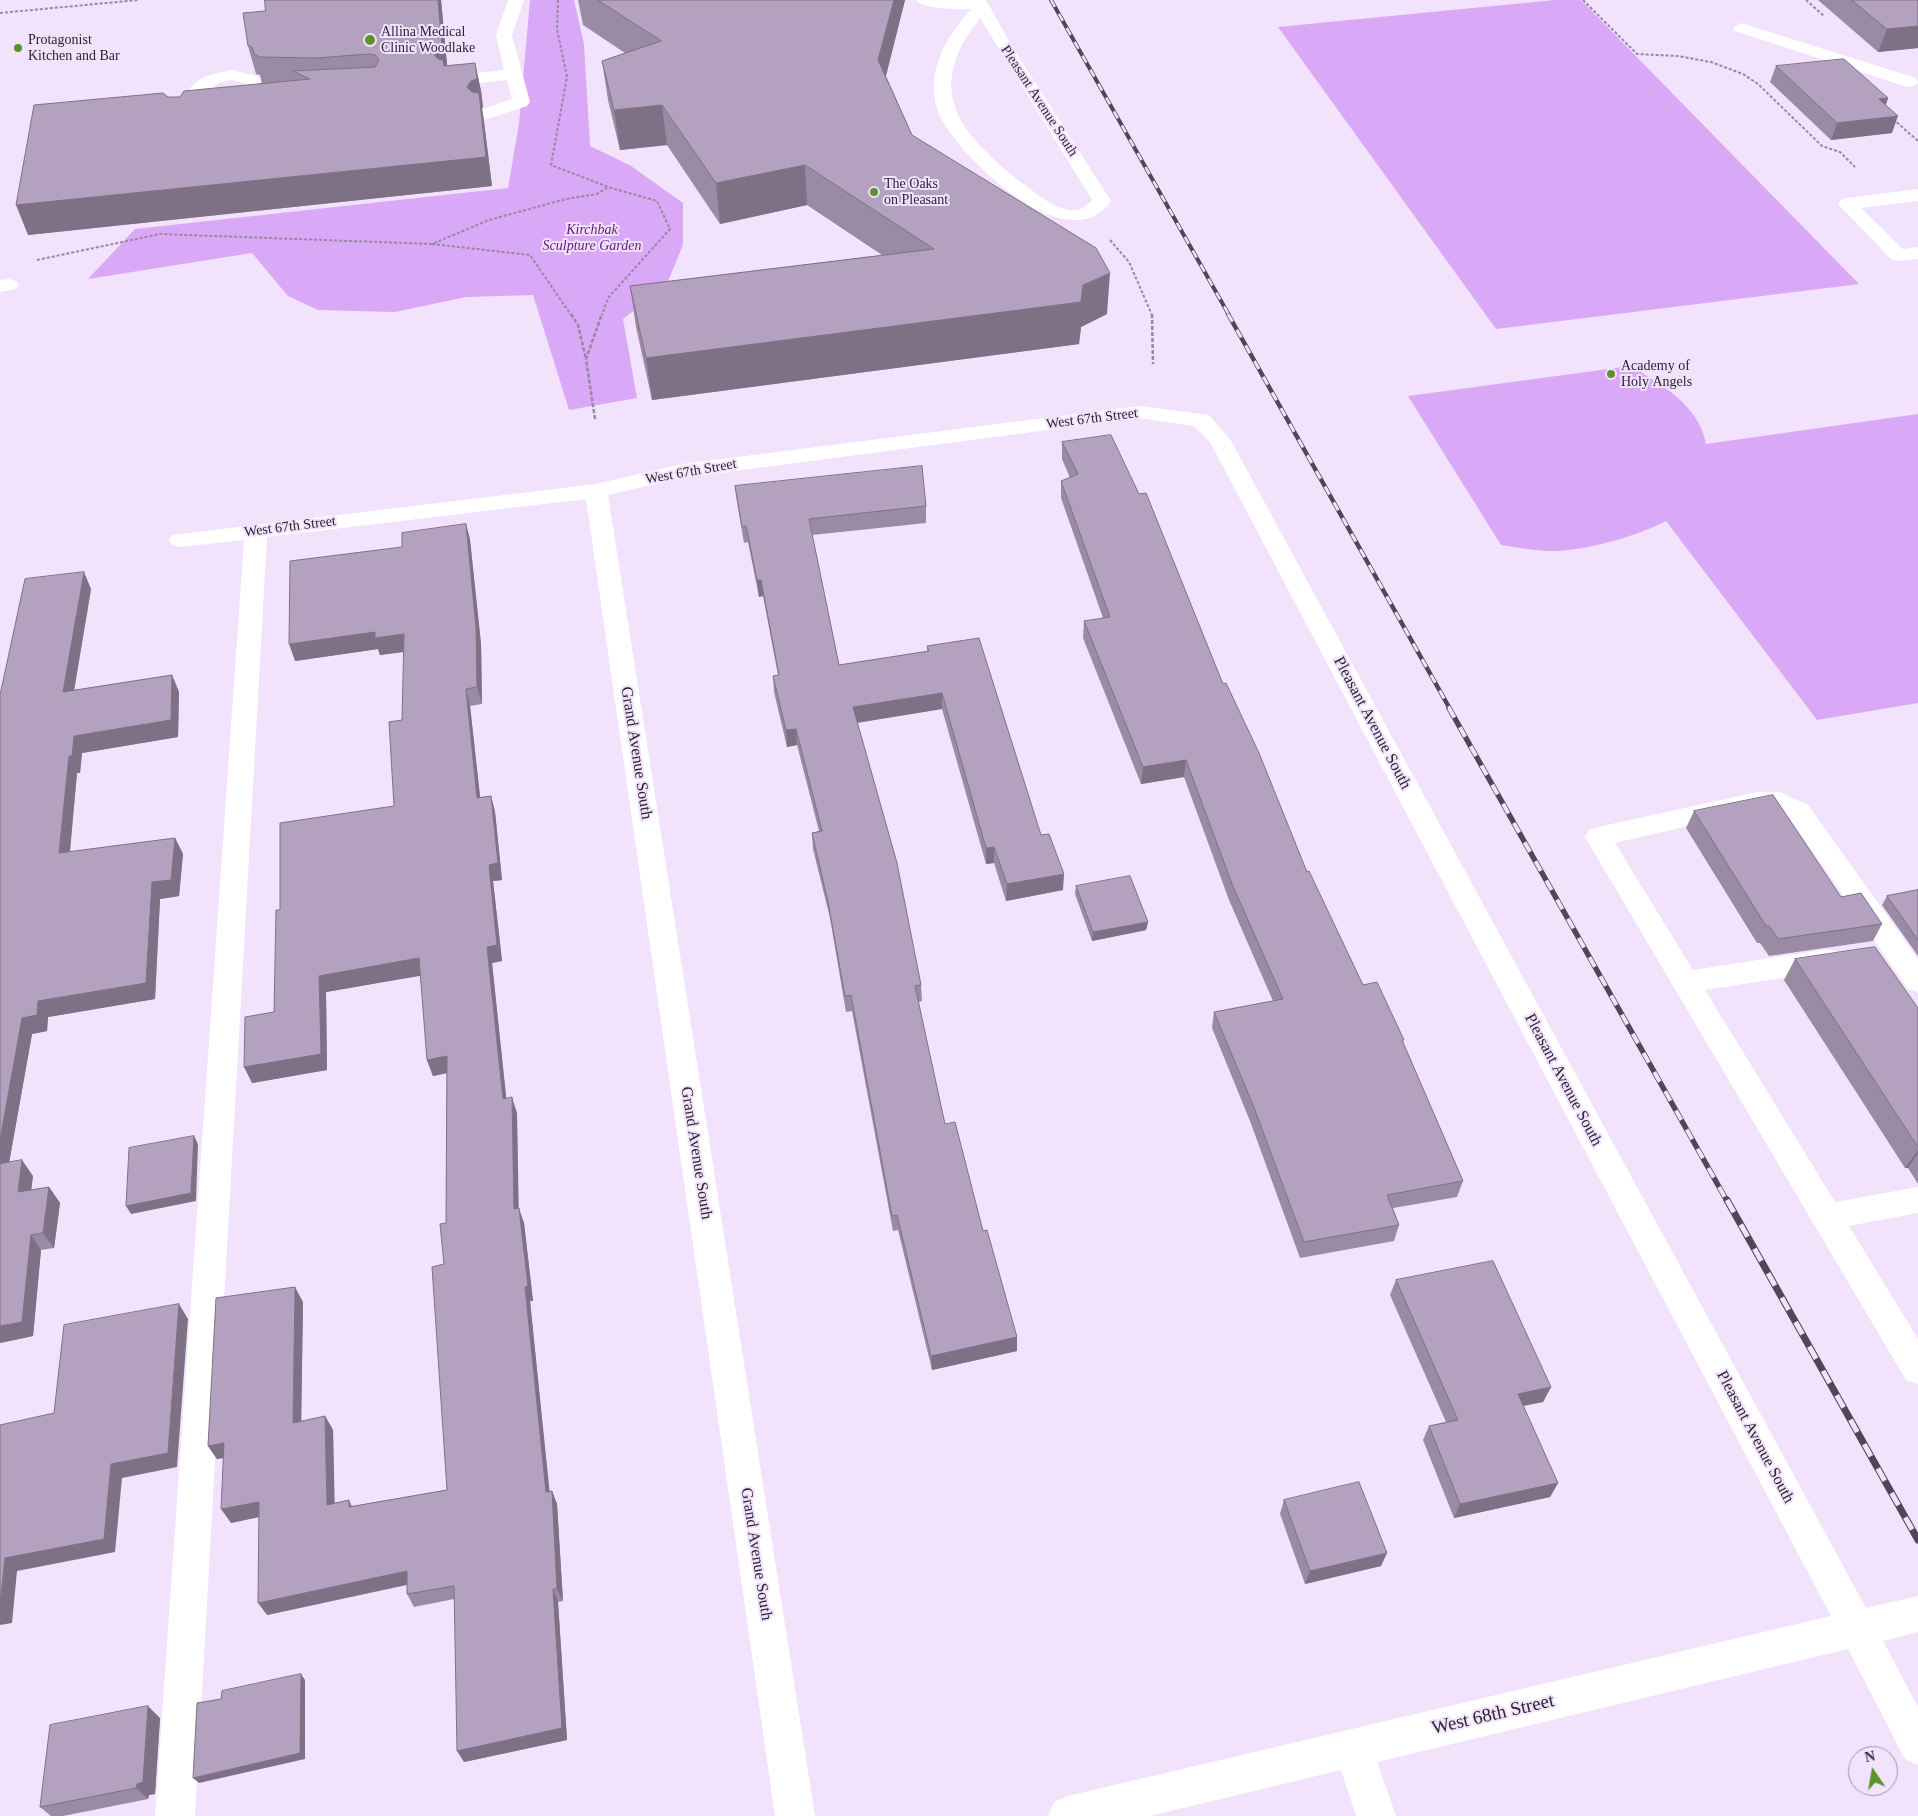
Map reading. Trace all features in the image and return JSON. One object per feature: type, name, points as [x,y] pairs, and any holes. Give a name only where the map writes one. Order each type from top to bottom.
[{"type":"street","points":[[484,115],[520,102],[504,35],[516,0]]},
{"type":"street","points":[[924,0],[958,5],[980,3]]},
{"type":"street","points":[[980,3],[950,49],[944,73],[943,97],[949,117],[993,168],[1020,192],[1056,213],[1072,217],[1088,214]]},
{"type":"street","name":"Pleasant Avenue South","points":[[980,3],[1005,48],[1102,200],[1088,214]]},
{"type":"street","points":[[1741,28],[1915,84]]},
{"type":"street","points":[[450,81],[512,74]]},
{"type":"street","points":[[251,92],[255,84],[252,80],[240,76],[222,76],[201,86],[198,90],[197,103],[227,101],[251,92],[274,92]]},
{"type":"street","points":[[1918,195],[1847,204],[1898,255],[1918,253]]},
{"type":"street","name":"West 67th Street","points":[[180,540],[596,491],[682,471],[1139,412],[1201,420]]},
{"type":"street","name":"Pleasant Avenue South","points":[[1201,420],[1219,439],[1857,1628],[1918,1746]]},
{"type":"street","name":"Grand Avenue South","points":[[596,491],[795,1816]]},
{"type":"street","points":[[175,1816],[256,531]]},
{"type":"street","points":[[1918,981],[1799,812],[1780,801],[1757,801],[1598,837],[1918,1369]]},
{"type":"street","points":[[1686,982],[1896,950]]},
{"type":"street","points":[[1828,1217],[1918,1200]]},
{"type":"street","name":"West 68th Street","points":[[1068,1816],[1918,1614]]},
{"type":"street","points":[[1353,1748],[1376,1816]]},
{"type":"path","points":[[0,13],[138,0]]},
{"type":"path","points":[[558,0],[557,29],[567,78],[551,165],[608,187],[657,201],[670,229],[608,298],[586,359]]},
{"type":"path","points":[[1583,0],[1637,54],[1678,56],[1711,62],[1743,74],[1758,84],[1822,146],[1840,152],[1888,198]]},
{"type":"path","points":[[432,244],[489,220],[566,199],[597,194],[608,187]]},
{"type":"path","points":[[1088,214],[1128,262],[1152,312],[1153,364]]},
{"type":"path","points":[[28,262],[160,234],[432,244],[530,255],[578,325],[586,359],[595,419]]},
{"type":"green space","name":"Kirchbak Sculpture Garden","points":[[530,0],[574,0],[584,44],[590,146],[631,166],[683,203],[683,245],[666,286],[623,319],[637,398],[569,410],[533,295],[466,297],[395,312],[318,310],[288,296],[252,253],[88,279],[135,229],[508,188],[519,124]]},
{"type":"green space","points":[[1555,0],[1581,0],[1859,284],[1496,329],[1278,27]]},
{"type":"green space","points":[[1631,366],[1667,389],[1687,407],[1696,418],[1706,444],[1918,414],[1918,703],[1817,720],[1666,521],[1624,538],[1576,549],[1547,551],[1501,545],[1408,396]]},
{"type":"building","points":[[265,0],[438,0],[442,46],[436,48],[434,54],[438,59],[443,60],[444,66],[475,63],[477,79],[471,81],[467,87],[472,92],[479,93],[486,157],[16,205],[34,105],[163,93],[168,97],[180,97],[184,91],[310,79],[293,71],[375,67],[379,60],[375,55],[369,54],[316,58],[260,57],[254,54],[252,47],[248,46],[243,13],[265,11]]},
{"type":"building","points":[[598,0],[894,0],[878,60],[912,135],[1096,248],[1110,273],[1083,285],[1081,302],[646,358],[630,286],[934,249],[805,165],[716,183],[662,105],[614,110],[602,61],[661,41]]},
{"type":"building","points":[[1852,0],[1918,0],[1918,26],[1887,29]]},
{"type":"building","points":[[1844,59],[1888,98],[1879,99],[1898,116],[1837,123],[1776,66]]},
{"type":"building","points":[[1111,435],[1139,494],[1146,493],[1223,684],[1226,683],[1259,753],[1307,872],[1309,871],[1363,985],[1377,982],[1404,1040],[1402,1040],[1463,1181],[1387,1195],[1399,1225],[1304,1242],[1253,1105],[1214,1012],[1283,999],[1232,884],[1186,760],[1143,767],[1084,621],[1110,617],[1061,481],[1078,474],[1062,442]]},
{"type":"building","points":[[922,466],[926,506],[809,519],[839,665],[929,651],[927,646],[979,638],[1041,835],[1049,834],[1064,874],[1007,884],[994,847],[986,848],[942,693],[853,707],[897,863],[921,985],[915,986],[945,1124],[955,1122],[983,1231],[987,1230],[1017,1337],[931,1356],[897,1215],[892,1216],[851,995],[845,996],[828,902],[812,833],[822,831],[796,729],[786,730],[773,676],[779,675],[761,580],[757,580],[746,526],[742,527],[735,486]]},
{"type":"building","points":[[466,524],[476,627],[477,687],[466,689],[477,798],[491,796],[498,863],[489,865],[497,945],[487,947],[503,1099],[512,1097],[514,1209],[519,1208],[528,1286],[525,1287],[546,1492],[552,1491],[557,1589],[553,1589],[562,1728],[457,1751],[454,1586],[407,1594],[407,1571],[258,1603],[259,1502],[221,1509],[224,1443],[208,1446],[216,1298],[295,1287],[293,1423],[325,1416],[327,1505],[349,1500],[349,1507],[447,1490],[432,1267],[444,1264],[440,1224],[446,1223],[447,1056],[427,1060],[419,958],[319,976],[321,1054],[244,1067],[245,1017],[274,1012],[276,910],[280,910],[280,823],[394,806],[389,722],[402,720],[404,634],[375,638],[375,632],[289,644],[290,561],[402,547],[402,533]]},
{"type":"building","points":[[84,572],[63,692],[172,675],[171,720],[74,736],[72,756],[69,756],[59,853],[175,838],[171,880],[152,882],[146,983],[38,1001],[37,1015],[22,1018],[0,1140],[0,695],[25,579]]},
{"type":"building","points":[[1773,795],[1841,897],[1861,893],[1882,924],[1778,939],[1769,926],[1766,926],[1694,811]]},
{"type":"building","points":[[1130,876],[1148,922],[1093,932],[1076,886]]},
{"type":"building","points":[[1918,890],[1918,940],[1887,896]]},
{"type":"building","points":[[1875,947],[1918,1008],[1918,1147],[1795,959]]},
{"type":"building","points":[[194,1136],[191,1193],[126,1206],[129,1148]]},
{"type":"building","points":[[22,1160],[18,1192],[49,1187],[43,1233],[31,1235],[22,1322],[0,1326],[0,1164]]},
{"type":"building","points":[[1493,1261],[1551,1387],[1518,1394],[1558,1483],[1460,1504],[1429,1426],[1458,1420],[1396,1280]]},
{"type":"building","points":[[179,1304],[168,1453],[111,1464],[104,1539],[5,1558],[0,1603],[0,1425],[54,1413],[64,1325]]},
{"type":"building","points":[[1359,1482],[1387,1553],[1310,1571],[1284,1500]]},
{"type":"building","points":[[301,1674],[300,1753],[193,1778],[197,1703],[221,1699],[222,1691]]},
{"type":"building","points":[[148,1706],[143,1782],[137,1784],[136,1788],[40,1807],[50,1725]]},
{"type":"railway","points":[[1051,0],[1229,315]]},
{"type":"railway","points":[[1228,314],[1450,709]]},
{"type":"railway","points":[[1449,708],[1727,1201]]},
{"type":"railway","points":[[1727,1200],[1918,1540]]},
{"type":"place","name":"Allina Medical Clinic Woodlake","points":[[370,40]]},
{"type":"place","name":"Protagonist Kitchen and Bar","points":[[18,48]]},
{"type":"place","name":"The Oaks on Pleasant","points":[[874,192]]},
{"type":"place","name":"Academy of Holy Angels","points":[[1611,374]]}]
